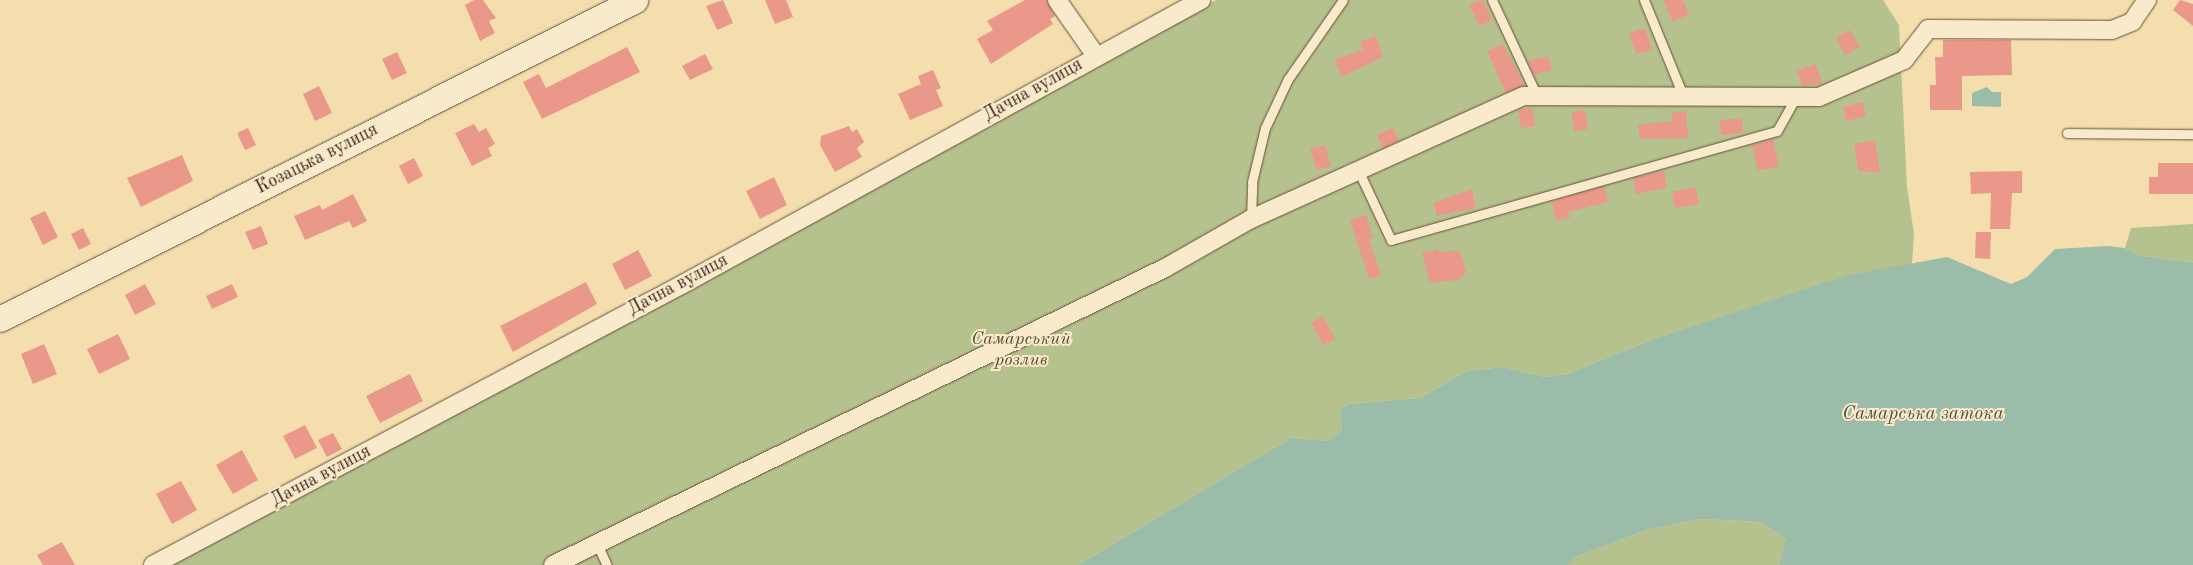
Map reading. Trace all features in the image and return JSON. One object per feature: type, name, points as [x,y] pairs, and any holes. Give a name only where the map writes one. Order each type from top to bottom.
[{"type":"street","name":"Козацька вулиця","points":[[0,318],[635,0]]},
{"type":"street","points":[[1057,0],[1096,56]]},
{"type":"street","name":"Дачна вулиця","points":[[153,565],[683,284],[1201,0]]},
{"type":"street","points":[[553,565],[1166,268],[1251,219],[1359,172],[1524,96],[1684,99],[1819,97],[1904,60],[1928,29],[2112,30],[2132,22],[2147,0]]},
{"type":"lane","points":[[1251,219],[1252,182],[1264,128],[1288,79],[1343,0]]},
{"type":"lane","points":[[1492,0],[1537,96]]},
{"type":"lane","points":[[1644,0],[1684,99]]},
{"type":"lane","points":[[1359,172],[1391,240],[1777,131],[1795,98]]},
{"type":"lane","points":[[2066,133],[2193,134]]},
{"type":"lane","points":[[597,544],[607,565]]},
{"type":"green space","name":"Самарський розлив","points":[[1216,0],[1883,0],[1899,25],[1907,187],[1914,234],[1912,264],[1849,276],[1654,339],[1567,374],[1545,377],[1503,367],[1467,371],[1420,398],[1348,404],[1340,410],[1342,429],[1328,441],[1291,438],[1078,565],[168,565],[882,185]]},
{"type":"green space","points":[[2193,224],[2193,263],[2137,255],[2125,248],[2131,228]]},
{"type":"green space","points":[[1701,519],[1761,522],[1786,539],[1779,565],[1568,565],[1578,556],[1646,530]]},
{"type":"water","points":[[1987,87],[1992,92],[2001,92],[2001,107],[1972,106],[1972,93]]},
{"type":"water","name":"Самарська затока","points":[[2108,246],[2125,248],[2137,255],[2193,263],[2193,565],[1779,565],[1786,539],[1761,522],[1701,519],[1646,530],[1578,556],[1568,565],[1078,565],[1291,438],[1328,441],[1342,429],[1340,410],[1348,404],[1420,398],[1467,371],[1503,367],[1545,377],[1567,374],[1654,339],[1849,275],[1947,257],[2011,284],[2027,277],[2055,249]]},
{"type":"building","points":[[474,0],[483,0],[496,18],[489,21],[495,33],[480,41],[465,5]]},
{"type":"building","points":[[723,0],[733,23],[717,30],[706,6]]},
{"type":"building","points":[[765,0],[786,0],[793,17],[775,24]]},
{"type":"building","points":[[1025,0],[1047,0],[1055,16],[1050,19],[1053,24],[991,64],[977,39],[993,30],[987,21]]},
{"type":"building","points":[[1483,0],[1492,20],[1479,26],[1469,4]]},
{"type":"building","points":[[1663,0],[1683,0],[1689,14],[1673,22]]},
{"type":"building","points":[[2180,0],[2193,4],[2193,26],[2173,10]]},
{"type":"building","points":[[1645,28],[1652,50],[1636,54],[1629,33]]},
{"type":"building","points":[[1850,30],[1860,47],[1845,55],[1836,37]]},
{"type":"building","points":[[1376,36],[1383,57],[1341,77],[1335,59],[1363,50],[1360,42]]},
{"type":"building","points":[[1943,40],[2011,40],[2012,75],[1962,76],[1962,110],[1930,110],[1930,85],[1936,85],[1935,57],[1943,57]]},
{"type":"building","points":[[1503,44],[1524,85],[1506,93],[1487,51]]},
{"type":"building","points":[[627,47],[640,72],[542,119],[523,82],[539,74],[546,88]]},
{"type":"building","points":[[397,52],[407,73],[392,80],[382,59]]},
{"type":"building","points":[[705,54],[713,69],[690,80],[682,66]]},
{"type":"building","points":[[1548,56],[1552,70],[1534,75],[1528,61]]},
{"type":"building","points":[[1816,64],[1822,84],[1802,86],[1797,70]]},
{"type":"building","points":[[933,70],[941,88],[936,90],[943,106],[910,120],[898,94],[921,84],[918,76]]},
{"type":"building","points":[[319,86],[332,113],[315,121],[303,94]]},
{"type":"building","points":[[1863,102],[1866,116],[1846,121],[1843,107]]},
{"type":"building","points":[[1532,107],[1535,126],[1521,128],[1518,110]]},
{"type":"building","points":[[1585,110],[1588,129],[1574,131],[1572,112]]},
{"type":"building","points":[[1686,111],[1688,138],[1640,139],[1638,125],[1673,121],[1672,112]]},
{"type":"building","points":[[1742,118],[1743,133],[1721,135],[1720,120]]},
{"type":"building","points":[[474,124],[479,132],[486,128],[495,144],[488,148],[492,156],[472,166],[455,133]]},
{"type":"building","points":[[849,126],[852,132],[857,129],[864,142],[857,148],[862,157],[835,172],[820,145],[821,136]]},
{"type":"building","points":[[248,128],[256,145],[245,150],[237,133]]},
{"type":"building","points":[[1393,128],[1399,141],[1383,148],[1377,135]]},
{"type":"building","points":[[1773,139],[1779,166],[1758,171],[1752,145]]},
{"type":"building","points":[[1875,140],[1880,172],[1858,171],[1854,144]]},
{"type":"building","points":[[1325,145],[1331,166],[1317,170],[1310,149]]},
{"type":"building","points":[[182,155],[193,181],[141,207],[127,178]]},
{"type":"building","points":[[414,158],[423,176],[408,184],[399,166]]},
{"type":"building","points":[[2158,163],[2193,163],[2193,194],[2149,194],[2149,177],[2158,177]]},
{"type":"building","points":[[1664,171],[1667,188],[1636,194],[1633,178]]},
{"type":"building","points":[[2022,171],[2022,193],[2012,193],[2010,229],[1990,229],[1991,193],[1971,194],[1970,172]]},
{"type":"building","points":[[774,177],[787,205],[760,219],[746,191]]},
{"type":"building","points":[[1604,186],[1608,202],[1568,212],[1570,218],[1556,221],[1552,201]]},
{"type":"building","points":[[1696,187],[1699,204],[1675,208],[1672,192]]},
{"type":"building","points":[[1472,189],[1476,208],[1437,216],[1434,203]]},
{"type":"building","points":[[353,194],[367,221],[353,228],[349,221],[305,240],[294,216],[320,205],[322,210]]},
{"type":"building","points":[[45,211],[58,237],[43,245],[30,218]]},
{"type":"building","points":[[1366,215],[1373,238],[1369,239],[1381,275],[1369,279],[1350,220]]},
{"type":"building","points":[[261,226],[268,244],[253,250],[245,232]]},
{"type":"building","points":[[83,228],[91,244],[79,250],[71,234]]},
{"type":"building","points":[[1976,232],[1991,232],[1990,259],[1975,258]]},
{"type":"building","points":[[1438,249],[1438,252],[1460,251],[1466,272],[1458,280],[1430,283],[1422,253]]},
{"type":"building","points":[[638,250],[652,276],[625,290],[612,264]]},
{"type":"building","points":[[586,282],[597,304],[513,352],[500,326]]},
{"type":"building","points":[[145,284],[156,304],[135,315],[125,295]]},
{"type":"building","points":[[232,284],[238,297],[212,309],[206,296]]},
{"type":"building","points":[[1323,316],[1335,339],[1323,345],[1311,323]]},
{"type":"building","points":[[118,334],[130,359],[99,374],[87,349]]},
{"type":"building","points":[[44,344],[57,374],[33,384],[21,354]]},
{"type":"building","points":[[410,374],[423,401],[380,423],[366,396]]},
{"type":"building","points":[[305,425],[317,448],[295,459],[283,436]]},
{"type":"building","points":[[333,433],[342,449],[327,457],[318,440]]},
{"type":"building","points":[[242,450],[258,480],[233,494],[216,465]]},
{"type":"building","points":[[181,481],[197,510],[172,524],[156,494]]},
{"type":"building","points":[[62,542],[75,565],[43,565],[37,555]]}]
